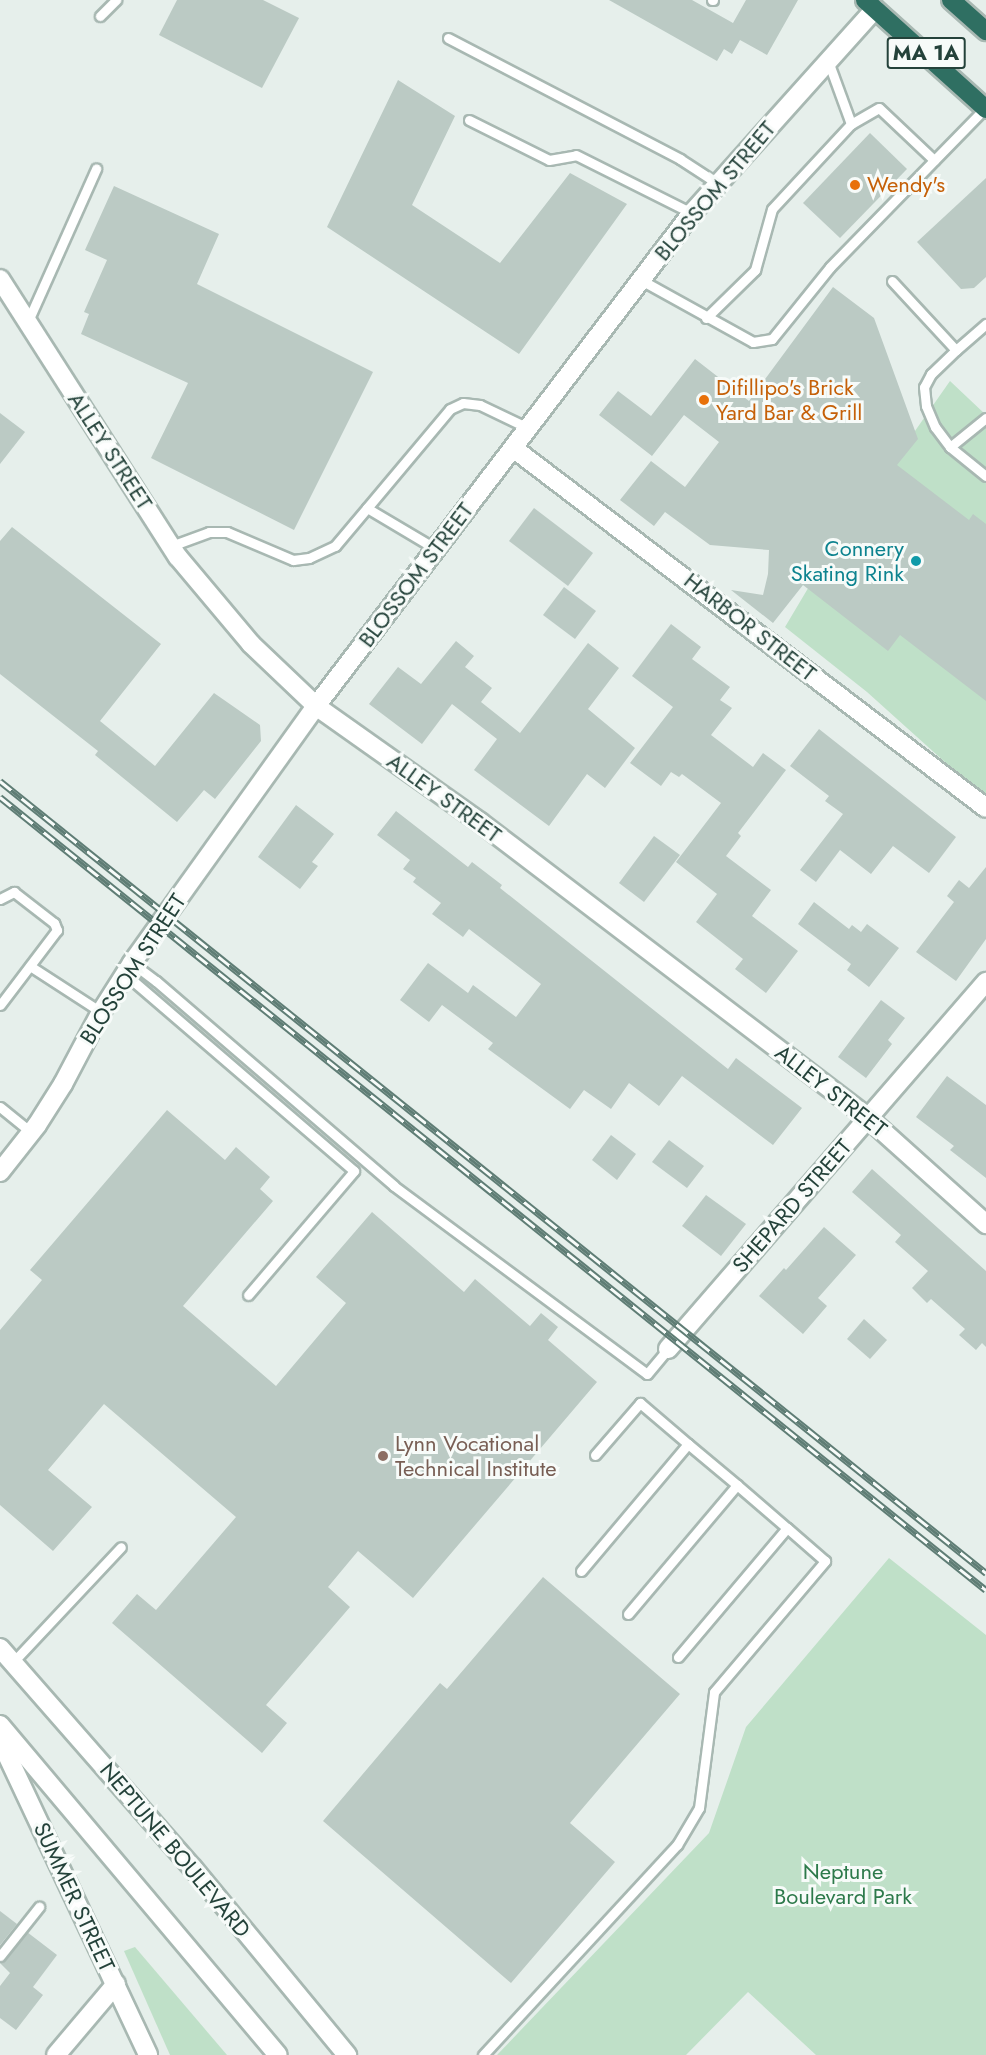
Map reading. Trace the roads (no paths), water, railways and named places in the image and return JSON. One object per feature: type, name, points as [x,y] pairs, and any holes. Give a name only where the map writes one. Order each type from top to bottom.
[{"type":"highway","name":"MA 1A","points":[[951,0],[986,31]]},
{"type":"highway","name":"MA 1A","points":[[874,3],[985,108]]},
{"type":"street","name":"BLOSSOM STREET","points":[[0,1172],[31,1132],[63,1084],[101,1012],[128,969],[316,706],[692,213],[828,61],[874,3]]},
{"type":"street","name":"ALLEY STREET","points":[[0,279],[171,546],[251,644],[316,706],[480,822],[868,1118],[986,1224]]},
{"type":"street","name":"HARBOR STREET","points":[[513,448],[986,808]]},
{"type":"street","name":"SHEPARD STREET","points":[[668,1349],[986,982]]},
{"type":"street","name":"NEPTUNE BOULEVARD","points":[[0,1648],[14,1661],[192,1867],[347,2055]]},
{"type":"street","points":[[0,1725],[278,2055]]},
{"type":"street","name":"SUMMER STREET","points":[[0,1740],[148,2055]]},
{"type":"street","points":[[56,2055],[116,1984]]},
{"type":"lane","points":[[100,16],[116,0]]},
{"type":"lane","points":[[448,38],[680,159],[717,183]]},
{"type":"lane","points":[[828,61],[851,124]]},
{"type":"lane","points":[[706,318],[755,270],[772,209],[851,124],[879,108],[934,160]]},
{"type":"lane","points":[[641,280],[753,342],[772,339],[830,267],[985,108]]},
{"type":"lane","points":[[469,120],[549,160],[576,155],[692,213]]},
{"type":"lane","points":[[28,321],[96,169]]},
{"type":"lane","points":[[892,281],[956,350]]},
{"type":"lane","points":[[986,324],[935,369],[924,387],[926,406],[935,427],[950,447],[986,476]]},
{"type":"lane","points":[[171,546],[209,532],[226,532],[293,560],[309,558],[335,546],[450,409],[463,403],[480,405],[528,428]]},
{"type":"lane","points":[[950,447],[986,418]]},
{"type":"lane","points":[[367,508],[436,549]]},
{"type":"lane","points":[[0,899],[14,892],[54,923],[57,930],[0,1005]]},
{"type":"lane","points":[[30,966],[101,1012]]},
{"type":"lane","points":[[128,969],[354,1171],[248,1295]]},
{"type":"lane","points":[[128,969],[394,1186],[647,1374],[668,1349]]},
{"type":"lane","points":[[0,1107],[31,1132]]},
{"type":"lane","points":[[483,2055],[677,1845],[699,1808],[714,1692],[825,1561],[640,1403],[595,1455]]},
{"type":"lane","points":[[581,1571],[688,1444]]},
{"type":"lane","points":[[628,1614],[736,1485]]},
{"type":"lane","points":[[678,1657],[786,1528]]},
{"type":"lane","points":[[14,1661],[120,1547]]},
{"type":"lane","points":[[0,1956],[39,1907]]},
{"type":"railway","points":[[0,781],[986,1573]]},
{"type":"railway","points":[[0,797],[986,1590]]},
{"type":"place","name":"Wendy's","points":[[855,185]]},
{"type":"place","name":"Difillipo's Brick Yard Bar & Grill","points":[[704,400]]},
{"type":"place","name":"Connery Skating Rink","points":[[916,561]]},
{"type":"place","name":"Lynn Vocational Technical Institute","points":[[383,1456]]},
{"type":"park label","name":"Neptune Boulevard Park","points":[[843,1884]]}]
